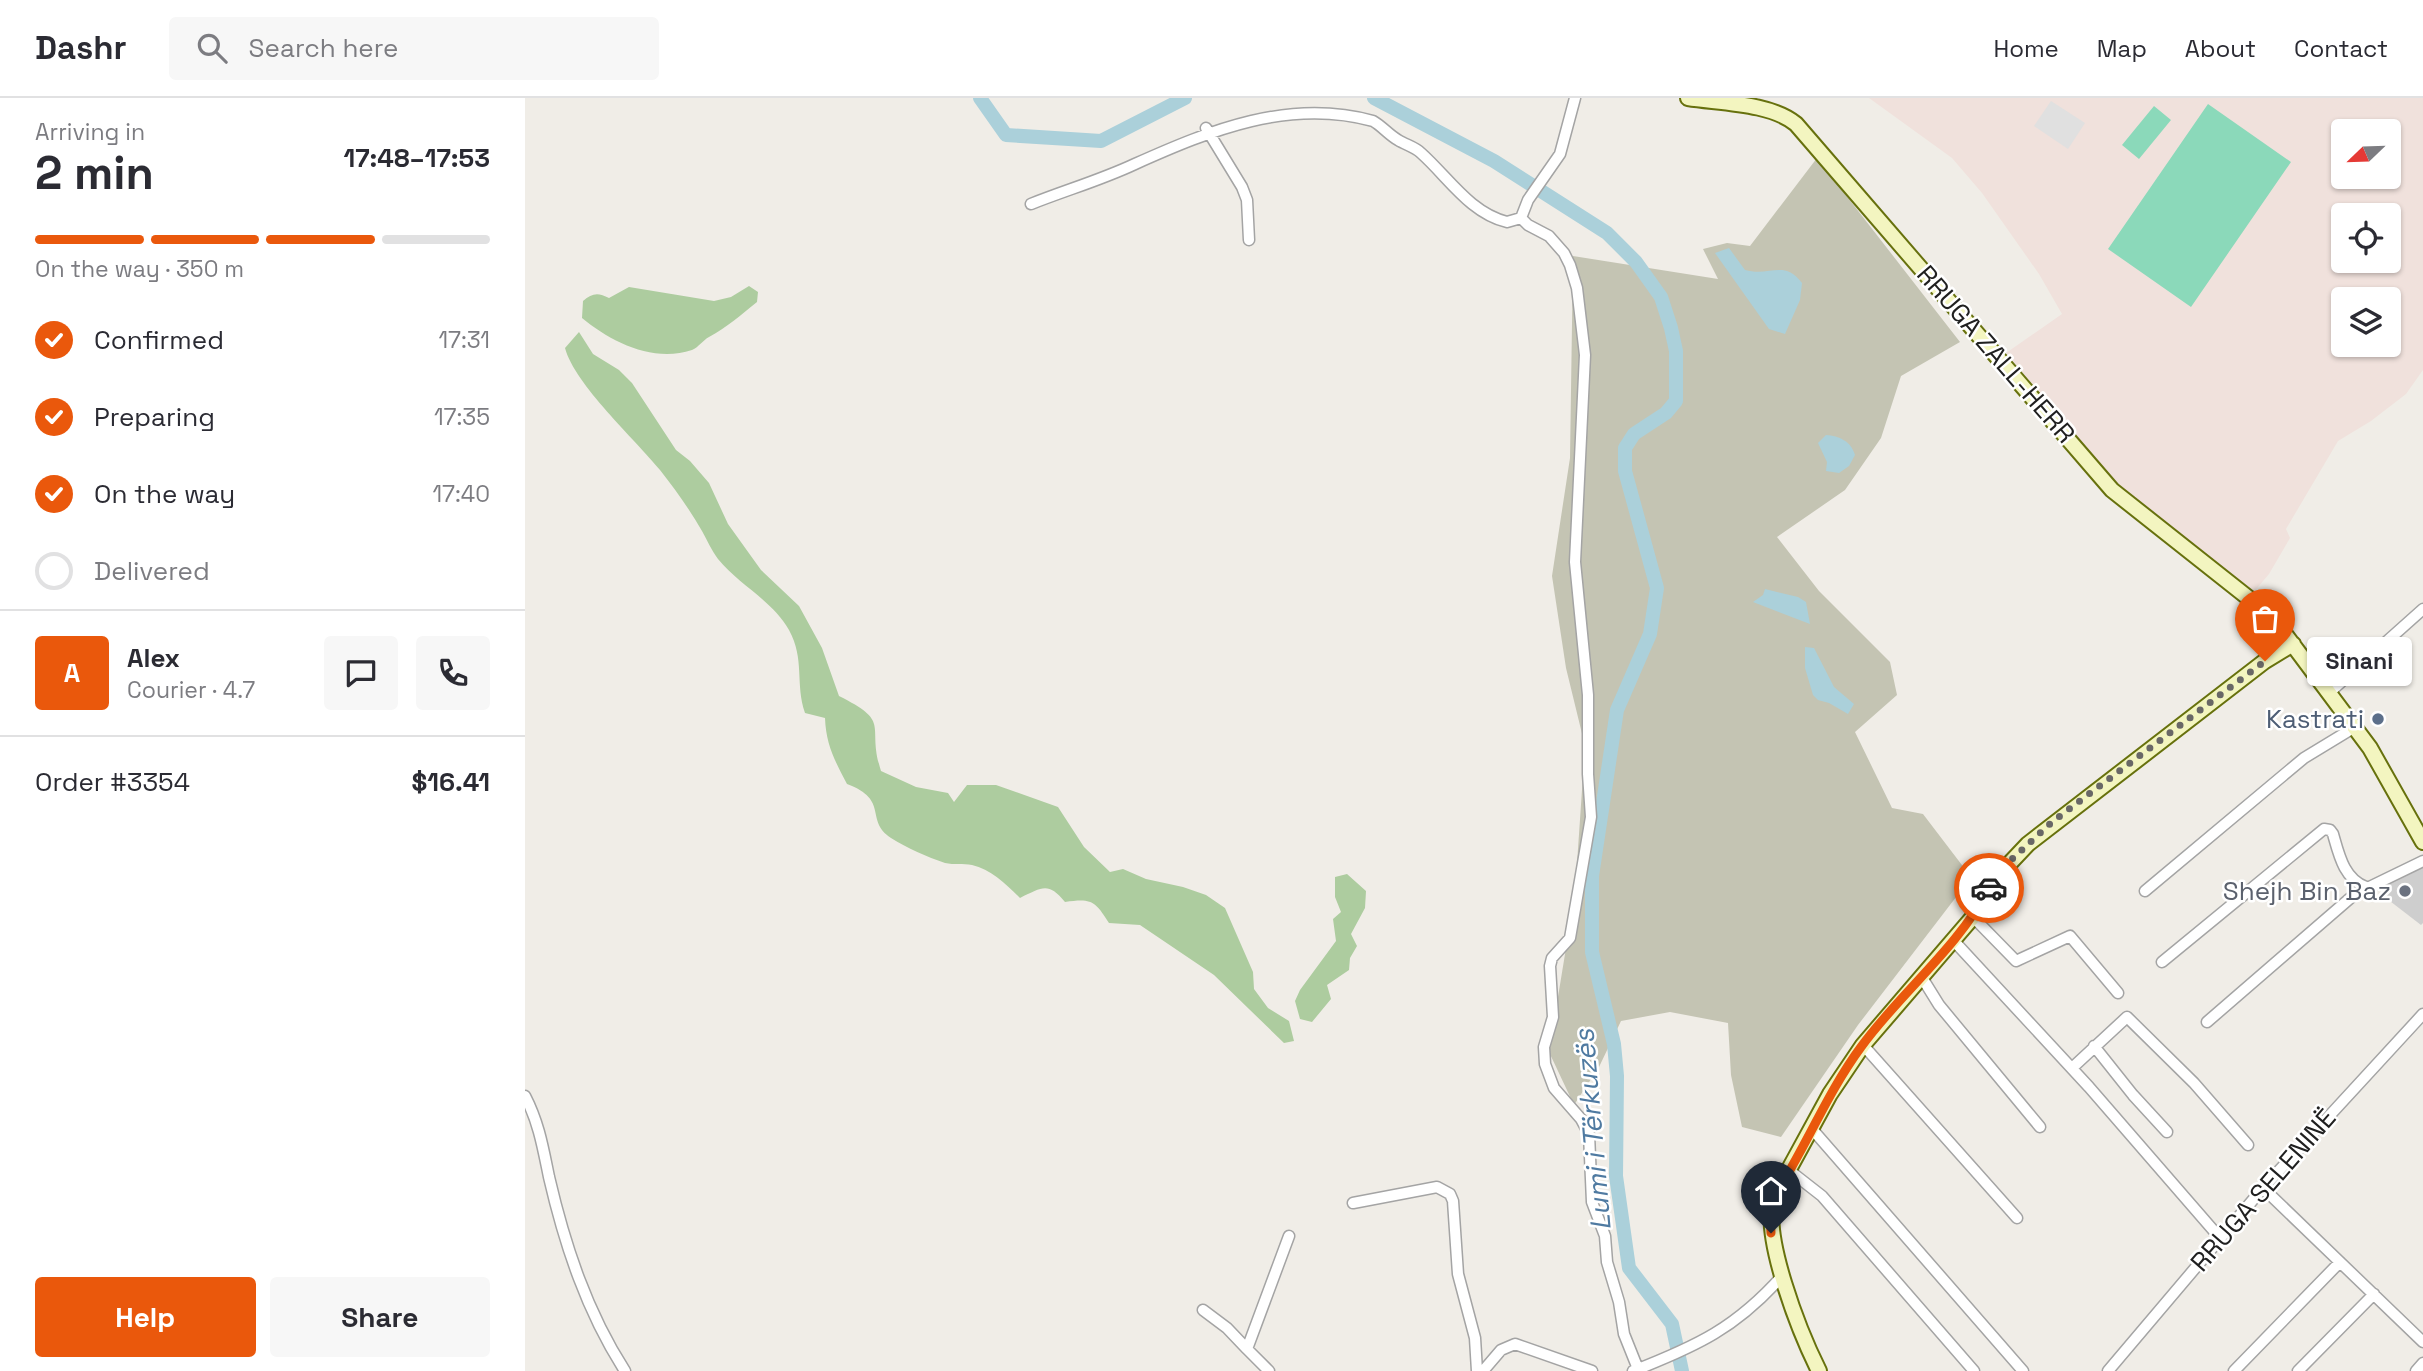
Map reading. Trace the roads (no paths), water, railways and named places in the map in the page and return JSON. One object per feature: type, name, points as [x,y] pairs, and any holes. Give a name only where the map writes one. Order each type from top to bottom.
[{"type":"main road","name":"RRUGA ZALL-HERR","points":[[1688,98],[1771,111],[1788,117],[1796,124],[2112,490],[2259,607],[2293,644],[2380,765],[2423,842]]},
{"type":"main road","points":[[1819,1371],[1801,1331],[1783,1275],[1771,1233],[1770,1211],[1775,1195],[1830,1094],[1863,1045],[1973,917],[2000,872],[2052,822],[2265,661],[2293,644]]},
{"type":"street","points":[[1521,218],[1528,200],[1560,154],[1575,98]]},
{"type":"street","points":[[1324,102],[1373,121],[1398,140],[1418,150],[1485,213],[1507,222],[1521,218]]},
{"type":"street","points":[[1031,204],[1119,172],[1241,112]]},
{"type":"street","points":[[1206,128],[1247,200],[1249,240]]},
{"type":"street","points":[[1521,218],[1528,225],[1549,236],[1564,253],[1570,265],[1577,288],[1585,355],[1576,562],[1579,628],[1588,695],[1591,817],[1572,930],[1568,943],[1557,952],[1550,966],[1553,1017],[1544,1055],[1554,1088],[1581,1119],[1589,1134],[1592,1202],[1605,1237],[1607,1262],[1635,1370],[1690,1348],[1721,1332],[1783,1275]]},
{"type":"street","points":[[2330,692],[2423,609]]},
{"type":"street","points":[[2145,891],[2304,758],[2355,727]]},
{"type":"street","points":[[2162,962],[2323,830],[2330,830],[2333,834],[2347,873],[2366,887]]},
{"type":"street","points":[[2207,1022],[2293,946],[2366,887],[2423,861]]},
{"type":"street","points":[[1973,917],[2016,961],[2070,936],[2118,993]]},
{"type":"street","points":[[1953,940],[2072,1068],[2220,1238]]},
{"type":"street","points":[[1921,976],[1938,1005],[2040,1127]]},
{"type":"street","name":"RRUGA SELENINË","points":[[2108,1371],[2263,1188],[2423,1014]]},
{"type":"street","points":[[2072,1068],[2127,1017],[2214,1103],[2248,1145]]},
{"type":"street","points":[[1863,1045],[2017,1218]]},
{"type":"street","points":[[2094,1046],[2167,1132]]},
{"type":"street","points":[[525,1096],[539,1126],[549,1177],[583,1293],[625,1371]]},
{"type":"street","points":[[1812,1129],[2023,1371]]},
{"type":"street","points":[[1790,1171],[1822,1196],[1974,1371]]},
{"type":"street","points":[[1353,1203],[1437,1187],[1450,1194],[1453,1201],[1458,1274],[1475,1338],[1477,1371]]},
{"type":"street","points":[[2263,1188],[2423,1342]]},
{"type":"street","points":[[1247,1349],[1289,1236]]},
{"type":"street","points":[[2234,1371],[2340,1262]]},
{"type":"street","points":[[2298,1371],[2374,1294]]},
{"type":"street","points":[[1203,1310],[1227,1328],[1269,1371]]},
{"type":"street","points":[[1483,1371],[1501,1350],[1515,1344],[1592,1371]]},
{"type":"street","points":[[2416,1371],[2423,1363]]},
{"type":"water","points":[[1729,248],[1745,270],[1783,270],[1802,283],[1800,300],[1785,334],[1769,329],[1715,253]]},
{"type":"water","points":[[1826,435],[1844,440],[1855,455],[1849,466],[1839,473],[1826,471],[1827,462],[1818,443]]},
{"type":"water","points":[[1765,589],[1798,597],[1806,602],[1810,624],[1753,602],[1763,595]]},
{"type":"water","points":[[1805,647],[1814,648],[1834,687],[1854,704],[1848,714],[1813,695],[1805,668]]},
{"type":"waterway","name":"Lumi i Tërkuzës","points":[[980,98],[1006,135],[1101,141],[1185,98]]},
{"type":"waterway","name":"Lumi i Tërkuzës","points":[[1374,98],[1494,161],[1607,233],[1636,262],[1661,297],[1671,328],[1676,351],[1676,401],[1666,413],[1634,434],[1625,448],[1625,471],[1657,588],[1650,634],[1617,710],[1592,876],[1592,952],[1614,1044],[1617,1076],[1616,1176],[1629,1268],[1672,1324],[1682,1371]]},
{"type":"place","name":"Sinani","points":[[2265,661]]},
{"type":"place","name":"Kastrati","points":[[2378,719]]},
{"type":"place","name":"Shejh Bin Baz","points":[[2405,891]]}]
